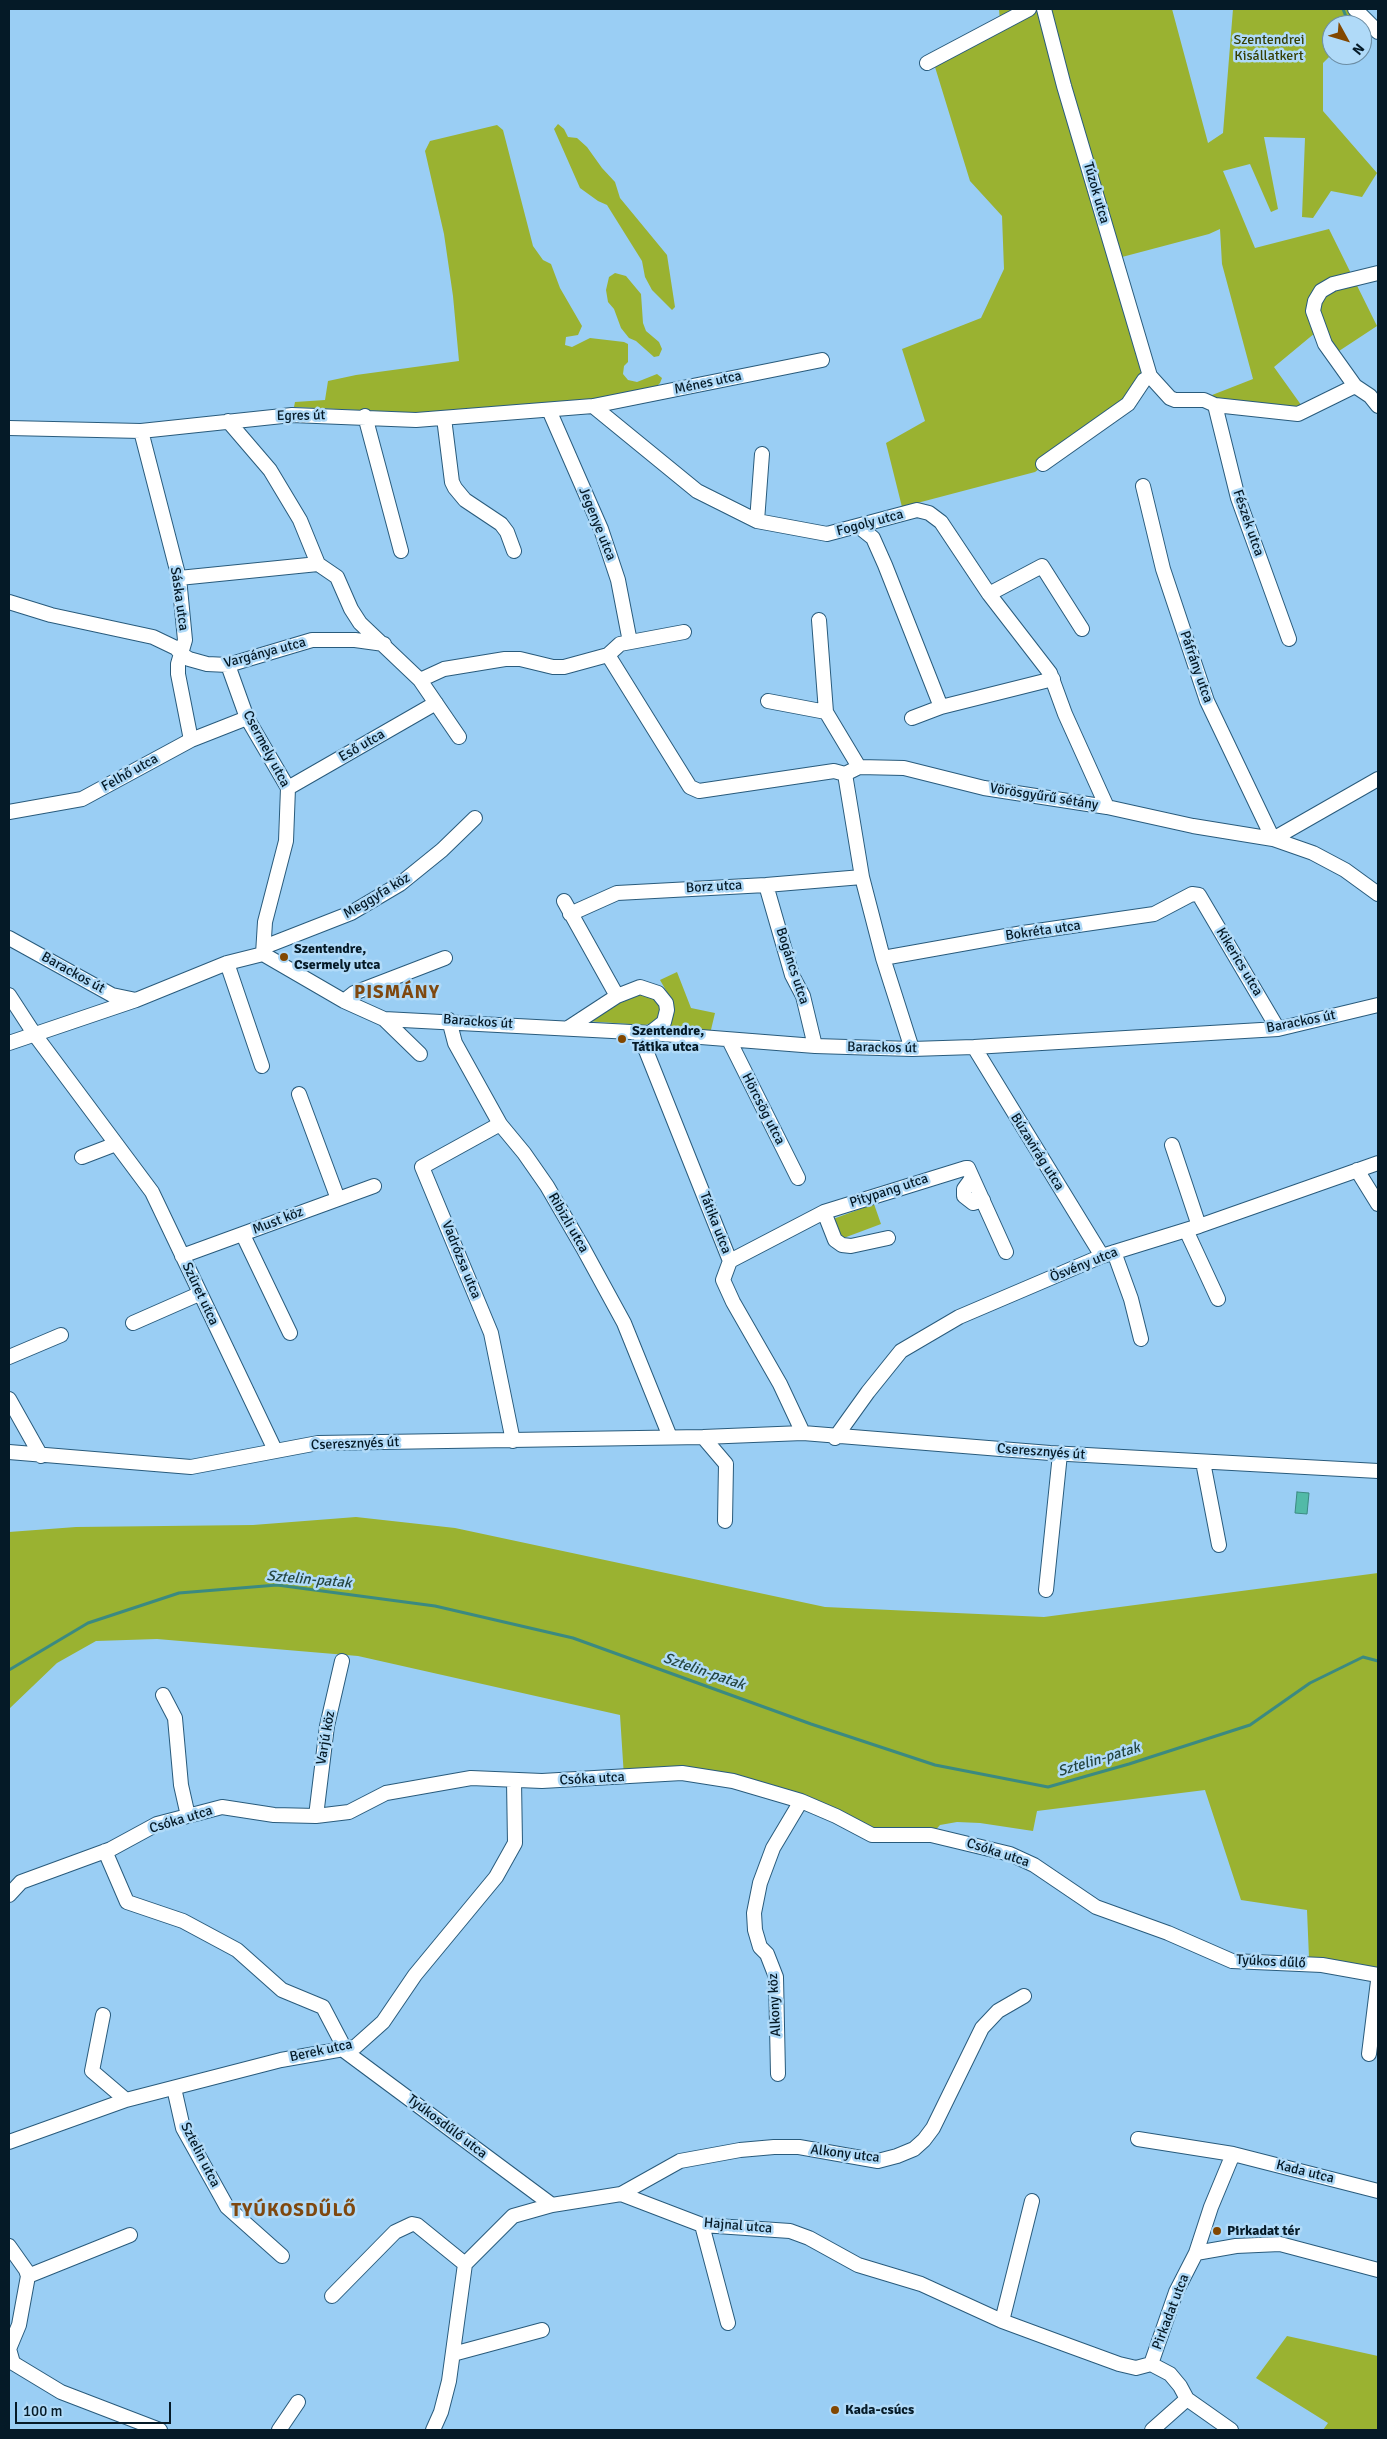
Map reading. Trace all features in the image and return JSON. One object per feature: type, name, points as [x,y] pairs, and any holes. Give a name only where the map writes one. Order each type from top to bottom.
[{"type":"street","points":[[926,63],[1029,9]]},
{"type":"street","name":"Túzok utca","points":[[1044,9],[1064,86],[1150,376],[1170,398],[1175,400],[1204,400],[1215,405],[1298,414],[1355,386]]},
{"type":"street","points":[[1355,9],[1378,32]]},
{"type":"street","points":[[1378,273],[1332,284],[1321,291],[1315,301],[1313,312],[1325,344],[1355,386],[1370,396],[1378,406]]},
{"type":"street","name":"Ménes utca","points":[[593,406],[822,360]]},
{"type":"street","points":[[1043,464],[1128,404],[1144,380],[1150,376]]},
{"type":"street","name":"Fészek utca","points":[[1215,405],[1238,498],[1289,639]]},
{"type":"street","name":"Egres út","points":[[9,428],[141,431],[292,415],[365,416],[416,420],[593,406]]},
{"type":"street","name":"Fogoly utca","points":[[593,406],[697,491],[757,522],[827,534],[917,510],[929,514],[941,522],[989,594],[1053,679],[1065,714],[1107,807]]},
{"type":"street","name":"Jegenye utca","points":[[549,410],[606,546],[618,580],[630,642]]},
{"type":"street","points":[[365,416],[401,551]]},
{"type":"street","points":[[444,418],[454,488],[465,500],[501,524],[507,532],[514,551]]},
{"type":"street","points":[[228,421],[270,470],[300,520],[318,564],[337,578],[351,609],[360,623],[420,680],[459,736]]},
{"type":"street","name":"Sáska utca","points":[[141,431],[179,578],[185,640],[178,674],[191,740]]},
{"type":"street","points":[[757,522],[762,454]]},
{"type":"street","name":"Páfrány utca","points":[[1143,486],[1163,569],[1207,701],[1272,839]]},
{"type":"street","points":[[858,526],[873,538],[941,707]]},
{"type":"street","points":[[179,578],[318,564]]},
{"type":"street","points":[[989,594],[1042,566],[1082,629]]},
{"type":"street","name":"Vargánya utca","points":[[9,602],[51,615],[153,637],[176,648],[181,654],[207,664],[228,665],[312,640],[354,640],[384,644]]},
{"type":"street","points":[[819,620],[826,712],[859,767]]},
{"type":"street","points":[[420,680],[444,669],[469,663],[520,658],[553,667],[564,667],[608,655],[620,644],[684,632]]},
{"type":"street","points":[[608,655],[690,787],[699,791],[834,770],[845,774],[862,877],[883,958],[912,1050]]},
{"type":"street","name":"Csermely utca","points":[[228,665],[247,718],[288,788],[286,841],[270,898],[265,922],[263,950]]},
{"type":"street","points":[[912,718],[941,707],[1053,679]]},
{"type":"street","points":[[768,701],[826,712]]},
{"type":"street","name":"Eső utca","points":[[288,788],[436,703]]},
{"type":"street","name":"Felhő utca","points":[[9,812],[82,799],[191,740],[247,718]]},
{"type":"street","name":"Vörösgyűrű sétány","points":[[845,774],[859,767],[904,768],[984,788],[1107,807],[1193,826],[1272,839],[1313,853],[1345,870],[1378,894]]},
{"type":"street","points":[[1272,839],[1378,779]]},
{"type":"street","name":"Meggyfa köz","points":[[263,950],[351,913],[400,884],[442,850],[475,818]]},
{"type":"street","name":"Borz utca","points":[[570,914],[618,893],[766,885],[862,877]]},
{"type":"street","name":"Bogáncs utca","points":[[766,885],[792,975],[803,996],[816,1046]]},
{"type":"street","name":"Bokréta utca","points":[[883,958],[1023,933],[1154,914],[1192,894],[1199,895]]},
{"type":"street","name":"Kikerics utca","points":[[1199,895],[1278,1029]]},
{"type":"street","points":[[564,901],[617,996]]},
{"type":"street","name":"Barackos út","points":[[9,938],[112,995],[136,1000]]},
{"type":"street","points":[[9,1042],[35,1035],[136,1000],[263,950]]},
{"type":"street","name":"Barackos út","points":[[263,950],[344,1001],[384,1018],[449,1020],[816,1046],[912,1050],[1278,1029],[1378,1005]]},
{"type":"street","points":[[344,1001],[354,993],[445,958]]},
{"type":"street","points":[[227,963],[262,1066]]},
{"type":"street","points":[[568,1028],[617,996],[640,987],[653,990],[663,997],[666,1004],[664,1022],[645,1033]]},
{"type":"street","name":"Szüret utca","points":[[9,995],[35,1035],[152,1192],[275,1450]]},
{"type":"street","name":"Barackos út","points":[[384,1018],[420,1054]]},
{"type":"street","name":"Ribizli utca","points":[[449,1020],[455,1043],[500,1124],[524,1153],[546,1186],[584,1248],[624,1323],[670,1437]]},
{"type":"street","name":"Tátika utca","points":[[645,1033],[730,1261],[723,1280],[733,1302],[780,1384],[803,1433]]},
{"type":"street","name":"Hörcsög utca","points":[[729,1040],[798,1178]]},
{"type":"street","name":"Búzavirág utca","points":[[974,1047],[1108,1254],[1131,1299],[1141,1340]]},
{"type":"street","points":[[299,1094],[338,1199]]},
{"type":"street","name":"Vadrózsa utca","points":[[500,1124],[422,1167],[491,1333],[513,1441]]},
{"type":"street","points":[[82,1157],[116,1144]]},
{"type":"street","points":[[1172,1145],[1192,1228],[1218,1300]]},
{"type":"street","name":"Ösvény utca","points":[[836,1438],[868,1392],[901,1351],[959,1317],[1108,1254],[1192,1228],[1378,1163]]},
{"type":"street","name":"Pitypang utca","points":[[730,1261],[824,1212],[962,1168],[968,1168],[1006,1252]]},
{"type":"street","points":[[1357,1170],[1378,1204]]},
{"type":"street","name":"Must köz","points":[[182,1256],[374,1186]]},
{"type":"street","points":[[824,1212],[835,1240],[842,1245],[851,1246],[888,1238]]},
{"type":"street","points":[[243,1235],[290,1333]]},
{"type":"street","points":[[133,1323],[199,1294]]},
{"type":"street","points":[[9,1357],[61,1335]]},
{"type":"street","points":[[9,1399],[41,1456]]},
{"type":"street","name":"Cseresznyés út","points":[[9,1452],[191,1467],[228,1462],[275,1450],[318,1443],[513,1441],[803,1433],[836,1438],[1060,1454],[1378,1471]]},
{"type":"street","points":[[703,1437],[726,1464],[725,1520]]},
{"type":"street","points":[[1046,1590],[1060,1454]]},
{"type":"street","points":[[1202,1462],[1219,1545]]},
{"type":"street","name":"Varjú köz","points":[[316,1816],[327,1726],[342,1661]]},
{"type":"street","points":[[163,1695],[175,1718],[181,1785],[188,1816]]},
{"type":"street","name":"Csóka utca","points":[[9,1895],[21,1882],[105,1851],[157,1824],[222,1807],[274,1815],[316,1816],[349,1812],[386,1793],[471,1778],[514,1781],[682,1773],[733,1781],[800,1801],[836,1816],[872,1835],[931,1835],[1010,1854],[1034,1865],[1096,1907],[1168,1933]]},
{"type":"street","name":"Berek utca","points":[[9,2142],[126,2100],[281,2060],[355,2047],[383,2022],[415,1975],[496,1877],[515,1843],[514,1781]]},
{"type":"street","name":"Alkony köz","points":[[778,2074],[776,1976],[772,1964],[760,1947],[755,1930],[754,1914],[760,1883],[774,1848],[800,1801]]},
{"type":"street","name":"Tyúkosdűlő utca","points":[[105,1851],[127,1902],[190,1925],[237,1950],[282,1990],[323,2008],[344,2049],[552,2205]]},
{"type":"street","name":"Tyúkos dűlő","points":[[1168,1933],[1232,1961],[1322,1965],[1378,1975]]},
{"type":"street","points":[[1369,2054],[1378,1981]]},
{"type":"street","name":"Alkony utca","points":[[621,2194],[680,2161],[740,2150],[774,2146],[800,2147],[878,2161],[914,2149],[933,2128],[982,2028],[998,2012],[1024,1996]]},
{"type":"street","points":[[103,2015],[92,2071],[126,2100]]},
{"type":"street","name":"Sztelin utca","points":[[174,2088],[183,2128],[227,2208],[282,2256]]},
{"type":"street","name":"Kada utca","points":[[1138,2139],[1233,2154],[1378,2191]]},
{"type":"street","name":"Pirkadat utca","points":[[1231,2430],[1187,2399],[1180,2386],[1170,2374],[1151,2364],[1176,2292],[1196,2253],[1211,2207],[1233,2154]]},
{"type":"street","points":[[432,2430],[445,2399],[465,2264],[513,2216],[552,2205],[621,2194]]},
{"type":"street","name":"Hajnal utca","points":[[621,2194],[681,2218],[702,2224],[790,2231],[810,2238],[858,2265],[921,2284],[1002,2321],[1119,2364],[1136,2368],[1151,2364]]},
{"type":"street","points":[[1002,2321],[1032,2201]]},
{"type":"street","points":[[332,2296],[395,2232],[412,2224],[417,2225],[465,2264]]},
{"type":"street","points":[[702,2224],[728,2323]]},
{"type":"street","points":[[28,2276],[130,2235]]},
{"type":"street","points":[[1196,2253],[1236,2246],[1280,2244],[1378,2270]]},
{"type":"street","points":[[9,2246],[26,2270],[28,2276],[19,2325],[9,2349],[13,2363],[60,2392],[160,2430]]},
{"type":"street","points":[[453,2354],[542,2330]]},
{"type":"street","points":[[1152,2430],[1187,2399]]},
{"type":"street","points":[[279,2430],[298,2402]]},
{"type":"green space","name":"Szentendrei Kisállatkert","points":[[999,9],[1172,9],[1208,143],[1223,133],[1233,9],[1347,9],[1350,15],[1322,15],[1323,111],[1377,173],[1362,197],[1331,191],[1313,218],[1302,217],[1305,138],[1264,137],[1278,209],[1271,212],[1250,164],[1223,171],[1255,248],[1329,229],[1377,326],[1339,351],[1321,328],[1274,367],[1304,409],[1300,418],[1207,397],[1253,379],[1222,264],[1220,229],[1209,234],[1122,257],[1156,374],[1127,404],[1035,472],[902,507],[886,443],[925,421],[902,349],[981,318],[1004,269],[1002,216],[970,181],[935,67],[1000,21]]},
{"type":"green space","points":[[558,124],[564,129],[568,137],[577,138],[587,147],[615,182],[620,198],[667,255],[675,307],[672,310],[652,290],[645,277],[642,261],[607,205],[580,188],[554,129]]},
{"type":"green space","points":[[497,125],[503,130],[533,246],[543,260],[551,264],[560,288],[582,326],[578,335],[566,337],[565,345],[572,347],[590,338],[624,342],[628,344],[628,362],[624,366],[623,374],[628,380],[637,382],[657,374],[662,378],[660,383],[655,388],[602,398],[444,414],[294,407],[295,402],[325,400],[328,381],[356,375],[459,361],[453,296],[444,234],[425,151],[430,141]]},
{"type":"green space","points":[[615,273],[626,276],[641,294],[643,323],[646,331],[659,342],[662,349],[659,356],[654,357],[636,341],[629,338],[621,328],[614,309],[608,302],[606,290],[609,277]]},
{"type":"green space","points":[[677,972],[691,1008],[715,1013],[710,1034],[670,1031],[673,1011],[671,999],[660,980]]},
{"type":"green space","points":[[649,992],[662,1007],[660,1016],[653,1023],[645,1025],[584,1021],[624,997]]},
{"type":"green space","points":[[874,1204],[881,1224],[841,1239],[833,1219]]},
{"type":"green space","points":[[356,1517],[455,1528],[825,1607],[1044,1617],[1378,1573],[1378,1970],[1309,1958],[1307,1910],[1241,1900],[1205,1790],[1037,1811],[1033,1831],[980,1823],[957,1822],[940,1825],[931,1835],[886,1837],[733,1781],[624,1777],[620,1715],[358,1656],[157,1639],[96,1641],[57,1663],[9,1709],[9,1532],[76,1527],[253,1525]]},
{"type":"green space","points":[[1287,2336],[1378,2356],[1378,2430],[1323,2430],[1328,2423],[1256,2378]]},
{"type":"shaded area","points":[[1297,1492],[1309,1493],[1307,1514],[1295,1513]]},
{"type":"waterway","points":[[1343,9],[1345,15]]},
{"type":"waterway","name":"Sztelin-patak","points":[[9,1670],[88,1623],[179,1593],[277,1585],[435,1606],[573,1638],[811,1724],[935,1765],[1048,1787],[1129,1764],[1250,1725],[1310,1683],[1363,1657],[1378,1661]]},
{"type":"place","name":"Szentendre, Csermely utca","points":[[284,957]]},
{"type":"place","name":"Szentendre, Tátika utca","points":[[622,1039]]},
{"type":"place","name":"Pirkadat tér","points":[[1217,2231]]},
{"type":"place","name":"Kada-csúcs","points":[[835,2410]]},
{"type":"district","name":"PISMÁNY","points":[[397,993]]},
{"type":"district","name":"TYÚKOSDŰLŐ","points":[[294,2211]]}]
